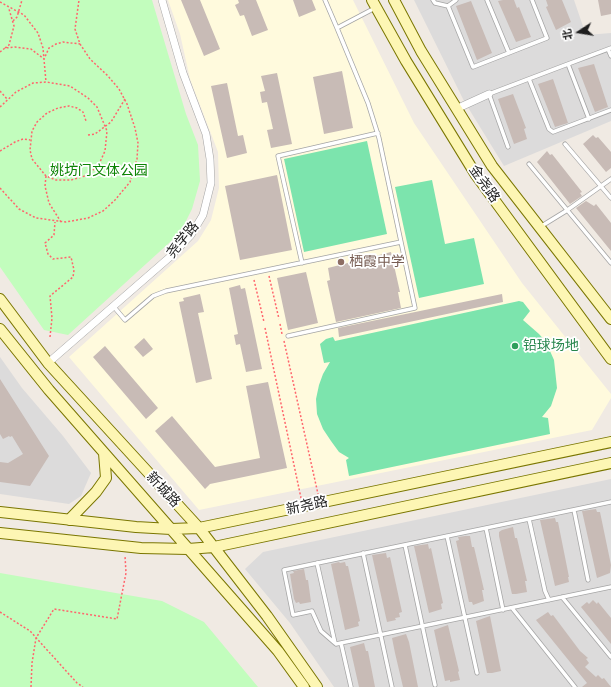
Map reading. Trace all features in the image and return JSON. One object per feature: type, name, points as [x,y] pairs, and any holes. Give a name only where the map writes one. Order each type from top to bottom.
[{"type":"main road","name":"金尧路","points":[[394,0],[421,51],[492,166],[611,319]]},
{"type":"main road","name":"金尧路","points":[[374,4],[406,61],[476,175],[611,359]]},
{"type":"main road","name":"新城路","points":[[0,299],[48,363],[199,528],[267,616],[318,687]]},
{"type":"main road","name":"新城路","points":[[0,329],[11,345],[104,453],[278,651],[304,687]]},
{"type":"main road","name":"新尧路","points":[[0,512],[68,520],[171,529],[199,528],[611,442]]},
{"type":"main road","points":[[68,520],[96,492],[106,478],[104,453]]},
{"type":"main road","name":"新尧路","points":[[0,533],[125,546],[188,549],[214,547],[611,463]]},
{"type":"street","name":"尧学路","points":[[48,363],[171,256],[191,235],[202,215],[211,183],[210,159],[206,134],[183,73],[162,0]]},
{"type":"street","points":[[456,109],[490,94]]},
{"type":"lane","points":[[288,336],[415,308],[378,133],[368,103],[338,28],[325,0]]},
{"type":"lane","points":[[434,0],[435,3],[448,6],[456,0]]},
{"type":"lane","points":[[487,0],[509,53]]},
{"type":"lane","points":[[448,6],[473,67],[547,38],[532,0]]},
{"type":"lane","points":[[338,28],[374,4]]},
{"type":"lane","points":[[508,147],[490,94],[610,48],[611,56]]},
{"type":"lane","points":[[568,64],[589,119]]},
{"type":"lane","points":[[529,79],[549,130],[553,132],[611,110]]},
{"type":"lane","points":[[302,263],[278,156],[378,133]]},
{"type":"lane","points":[[565,144],[611,198]]},
{"type":"lane","points":[[529,164],[566,211],[611,263]]},
{"type":"lane","points":[[539,227],[566,211],[611,179]]},
{"type":"lane","points":[[114,307],[125,320],[159,294],[402,242]]},
{"type":"lane","points":[[336,644],[321,631],[312,612],[293,615],[284,570],[611,502]]},
{"type":"lane","points":[[574,510],[588,580]]},
{"type":"lane","points":[[529,519],[545,591],[549,600]]},
{"type":"lane","points":[[486,528],[504,610]]},
{"type":"lane","points":[[447,536],[477,673]]},
{"type":"lane","points":[[405,544],[435,685]]},
{"type":"lane","points":[[363,553],[392,687]]},
{"type":"lane","points":[[317,563],[336,644]]},
{"type":"lane","points":[[336,644],[611,587]]},
{"type":"lane","points":[[562,597],[611,657]]},
{"type":"lane","points":[[512,608],[575,687]]},
{"type":"lane","points":[[341,643],[351,687]]},
{"type":"path","points":[[13,21],[19,13],[22,0]]},
{"type":"path","points":[[0,188],[19,209],[36,218],[61,222],[76,221],[103,211],[130,182],[137,159],[138,142],[132,116],[124,99],[108,76],[90,59],[80,44],[75,29],[79,0]]},
{"type":"path","points":[[0,2],[9,9],[19,13],[31,23],[38,33],[43,48],[46,82]]},
{"type":"path","points":[[0,52],[9,45],[12,34],[13,21],[9,9]]},
{"type":"path","points":[[44,59],[49,48],[56,44],[63,42],[80,44]]},
{"type":"path","points":[[5,48],[15,47],[31,49],[44,59]]},
{"type":"path","points":[[0,107],[16,92],[33,84],[46,82],[70,86],[79,91],[97,108],[107,131],[104,151],[100,162],[93,170],[72,180],[56,180],[46,176],[32,159],[30,140],[37,122],[47,113],[58,108],[69,106],[77,108],[83,112],[86,121]]},
{"type":"path","points":[[0,91],[7,99]]},
{"type":"path","points":[[88,134],[95,134],[115,118],[124,99]]},
{"type":"path","points":[[0,150],[23,139],[30,140]]},
{"type":"path","points":[[46,176],[45,186],[49,203],[61,222]]},
{"type":"path","points":[[50,337],[52,318],[50,296],[73,277],[74,270],[71,257],[53,259],[48,254],[45,243],[54,235],[55,222]]},
{"type":"path","points":[[268,271],[279,319]]},
{"type":"path","points":[[253,274],[264,322]]},
{"type":"path","points":[[280,324],[320,503]]},
{"type":"path","points":[[265,328],[303,507]]},
{"type":"path","points":[[31,687],[32,663],[36,638],[54,609],[117,620],[126,573],[125,546]]},
{"type":"path","points":[[0,612],[30,631],[77,683],[83,687]]},
{"type":"shaded area","name":"栖霞中学","points":[[168,0],[353,0],[414,123],[522,283],[611,394],[611,398],[592,430],[199,510],[69,357],[198,241],[211,220],[219,188],[218,152],[190,79],[180,34]]},
{"type":"shaded area","points":[[414,0],[574,0],[586,35],[611,33],[611,121],[504,166],[464,101]]},
{"type":"shaded area","points":[[0,357],[22,388],[63,436],[91,473],[81,496],[69,504],[0,494]]},
{"type":"shaded area","points":[[611,479],[611,687],[334,687],[290,623],[245,569],[263,552]]},
{"type":"green space","name":"姚坊门文体公园","points":[[0,0],[152,0],[186,114],[198,145],[200,181],[192,209],[180,233],[68,335],[44,330],[0,267]]},
{"type":"green space","points":[[367,141],[387,234],[304,252],[284,159]]},
{"type":"green space","points":[[432,180],[445,244],[474,238],[484,284],[419,298],[395,187]]},
{"type":"green space","points":[[519,301],[523,302],[530,311],[523,320],[546,342],[554,360],[557,388],[551,406],[542,417],[548,418],[550,434],[349,476],[346,460],[349,458],[339,452],[331,441],[323,429],[317,414],[316,399],[319,385],[330,362],[324,363],[320,344],[326,339],[333,337],[335,341]]},
{"type":"green space","points":[[0,573],[162,601],[204,622],[258,687],[0,687]]},
{"type":"building","points":[[181,0],[200,0],[220,49],[204,56]]},
{"type":"building","points":[[238,0],[256,0],[268,30],[252,36],[244,15],[240,16],[235,5],[239,3]]},
{"type":"building","points":[[293,0],[312,0],[316,10],[299,17]]},
{"type":"building","points":[[514,0],[517,8],[519,7],[531,37],[516,42],[498,1]]},
{"type":"building","points":[[546,0],[562,0],[571,22],[556,30],[546,7],[548,6]]},
{"type":"building","points":[[598,0],[611,0],[611,14],[601,16]]},
{"type":"building","points":[[471,1],[492,53],[477,60],[456,6]]},
{"type":"building","points":[[594,64],[608,107],[595,112],[578,68]]},
{"type":"building","points":[[342,71],[353,128],[324,134],[313,77]]},
{"type":"building","points":[[277,73],[292,144],[271,148],[267,130],[273,129],[267,102],[262,103],[260,92],[265,91],[261,76]]},
{"type":"building","points":[[553,79],[568,123],[555,127],[538,84]]},
{"type":"building","points":[[227,83],[238,136],[243,135],[247,153],[227,158],[211,86]]},
{"type":"building","points":[[513,94],[526,128],[524,129],[527,139],[514,144],[498,99]]},
{"type":"building","points":[[593,135],[596,138],[598,137],[611,152],[611,168],[606,172],[583,144]]},
{"type":"building","points":[[547,151],[550,155],[552,154],[582,192],[580,193],[582,196],[570,204],[537,162]]},
{"type":"building","points":[[277,175],[292,250],[240,260],[225,186]]},
{"type":"building","points":[[586,201],[594,206],[596,204],[611,223],[611,251],[576,208]]},
{"type":"building","points":[[391,252],[400,292],[398,292],[401,308],[336,322],[327,281],[330,280],[328,268]]},
{"type":"building","points":[[306,272],[318,323],[288,330],[277,278]]},
{"type":"building","points":[[240,285],[241,289],[245,288],[262,369],[246,372],[240,344],[236,345],[234,335],[238,334],[229,288]]},
{"type":"building","points":[[200,294],[204,312],[198,313],[212,379],[196,383],[179,302],[184,301],[183,298]]},
{"type":"building","points":[[502,294],[503,302],[339,337],[338,328]]},
{"type":"building","points":[[144,338],[153,349],[143,357],[134,347]]},
{"type":"building","points":[[105,346],[158,408],[146,419],[93,357]]},
{"type":"building","points":[[0,379],[49,456],[30,486],[0,482],[0,462],[8,463],[23,454],[12,436],[3,439],[0,434]]},
{"type":"building","points":[[268,382],[287,468],[210,484],[205,489],[155,431],[172,416],[215,467],[260,458],[246,386]]},
{"type":"building","points":[[596,509],[597,512],[600,512],[611,565],[610,573],[597,578],[582,511]]},
{"type":"building","points":[[555,518],[556,522],[558,522],[569,582],[555,586],[540,520]]},
{"type":"building","points":[[513,527],[527,581],[525,581],[527,592],[516,594],[512,594],[499,536],[499,532],[502,530]]},
{"type":"building","points":[[470,536],[472,547],[474,547],[484,590],[482,590],[484,601],[473,605],[472,602],[469,602],[456,541],[459,540],[458,537]]},
{"type":"building","points":[[428,544],[429,549],[431,548],[443,603],[441,604],[442,609],[429,613],[414,546]]},
{"type":"building","points":[[386,553],[387,558],[390,557],[402,612],[399,613],[400,617],[395,618],[396,620],[387,622],[372,555]]},
{"type":"building","points":[[345,562],[346,566],[348,566],[360,621],[358,622],[359,626],[345,630],[331,564]]},
{"type":"building","points":[[304,569],[306,580],[308,580],[311,602],[300,604],[299,602],[296,603],[294,599],[290,574],[294,573],[293,571]]},
{"type":"building","points":[[593,600],[597,604],[598,602],[611,618],[611,644],[581,607],[587,602],[589,604]]},
{"type":"building","points":[[548,612],[551,616],[553,615],[580,651],[588,658],[586,659],[589,663],[585,667],[596,677],[598,675],[602,679],[604,678],[611,687],[582,687],[587,683],[536,620]]},
{"type":"building","points":[[490,616],[501,671],[487,673],[476,621]]},
{"type":"building","points":[[448,625],[460,680],[450,682],[450,680],[445,681],[434,630]]},
{"type":"building","points":[[406,634],[418,687],[403,687],[395,653],[392,638]]},
{"type":"building","points":[[364,643],[366,651],[368,651],[375,687],[359,687],[350,647]]},
{"type":"place","name":"栖霞中学","points":[[341,262]]},
{"type":"place","name":"铅球场地","points":[[515,346]]}]
